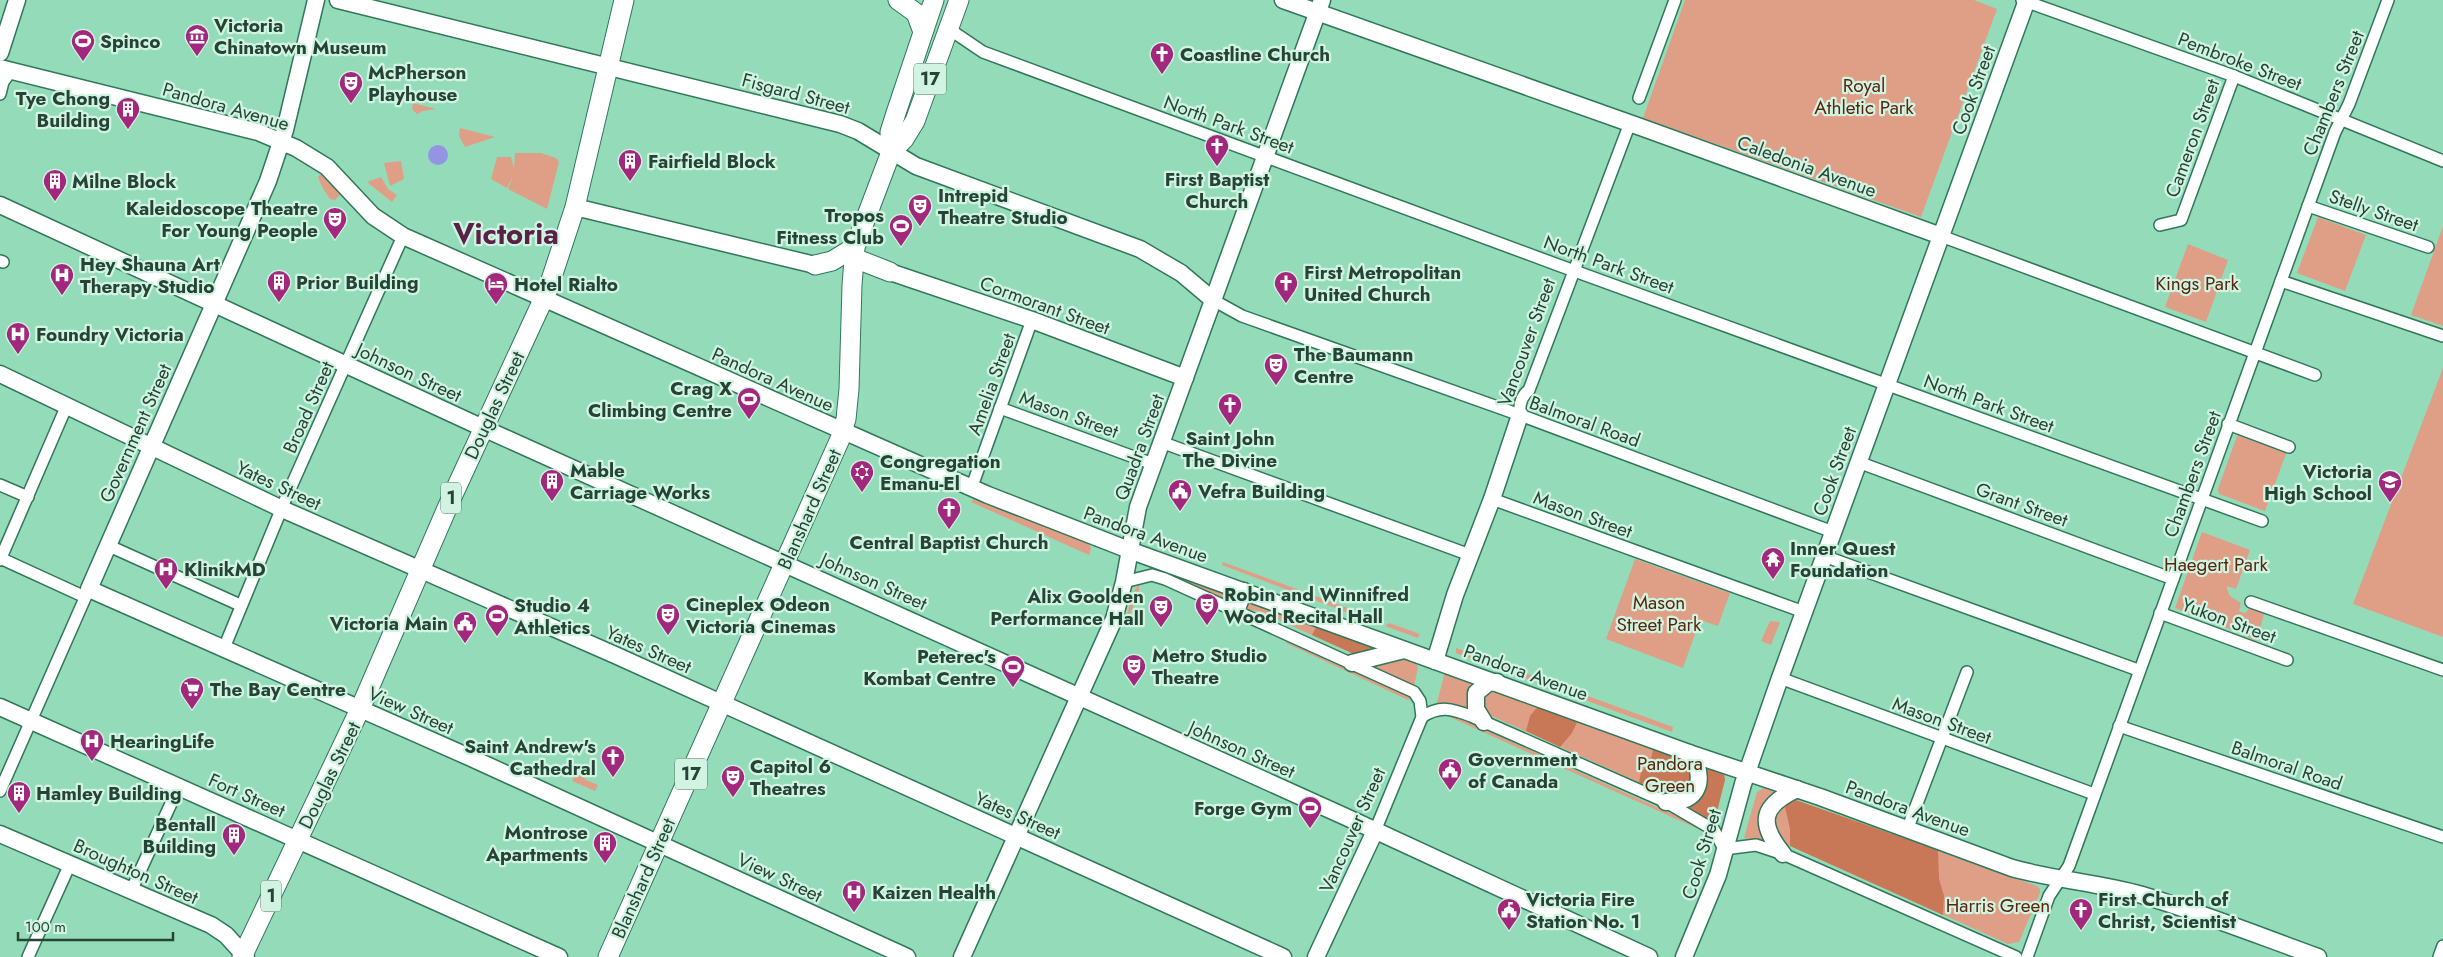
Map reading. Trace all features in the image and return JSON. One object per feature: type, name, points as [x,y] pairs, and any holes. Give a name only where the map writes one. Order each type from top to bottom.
[{"type":"main road","points":[[0,53],[17,0]]},
{"type":"main road","name":"Government Street","points":[[87,593],[268,181],[282,141],[316,0]]},
{"type":"main road","name":"Fisgard Street","points":[[338,0],[840,124],[858,131],[916,166],[1140,249],[1181,273],[1213,300]]},
{"type":"main road","name":"Douglas Street","points":[[244,956],[297,839],[360,709],[420,568],[544,298],[575,207],[624,0]]},
{"type":"main road","points":[[898,0],[916,13],[923,32]]},
{"type":"main road","name":"Blanshard Street","points":[[608,957],[785,564],[842,432],[849,388],[853,266],[891,152],[892,126],[934,0]]},
{"type":"main road","name":"Blanshard Street","points":[[891,152],[904,139],[915,121],[959,0]]},
{"type":"main road","name":"Caledonia Avenue","points":[[1283,0],[1320,6],[1630,123],[1941,236]]},
{"type":"main road","name":"Cook Street","points":[[1684,957],[1707,906],[1718,875],[1747,772],[1780,678],[2025,1]]},
{"type":"main road","name":"Quadra Street","points":[[962,957],[1114,619],[1124,582],[1135,517],[1320,6]]},
{"type":"main road","name":"Pandora Avenue","points":[[5,70],[258,132],[282,141],[310,154],[327,166],[373,216],[403,236],[971,489],[1129,550],[1689,753],[1798,789],[2012,868],[2060,880],[2143,896],[2318,957]]},
{"type":"main road","name":"Johnson Street","points":[[0,205],[483,428],[1375,831],[1649,957]]},
{"type":"main road","points":[[575,207],[815,264],[832,272],[853,266]]},
{"type":"main road","points":[[815,264],[832,261],[884,275],[890,272]]},
{"type":"main road","name":"Cormorant Street","points":[[890,272],[1032,320],[1184,378]]},
{"type":"main road","name":"Yates Street","points":[[0,374],[282,509],[420,568],[1283,957]]},
{"type":"main road","name":"Vancouver Street","points":[[1435,661],[1470,555],[1492,499],[1520,415]]},
{"type":"main road","points":[[129,436],[141,434],[162,421]]},
{"type":"main road","points":[[1236,610],[1244,591]]},
{"type":"main road","name":"View Street","points":[[87,593],[224,648],[907,957]]},
{"type":"main road","points":[[1352,663],[1404,650]]},
{"type":"main road","points":[[1484,722],[1476,709],[1476,693],[1488,683],[1496,682]]},
{"type":"main road","name":"Fort Street","points":[[0,707],[559,957]]},
{"type":"main road","points":[[1666,802],[1683,800],[1690,796],[1696,788],[1700,770],[1696,761],[1689,753]]},
{"type":"main road","points":[[1784,854],[1773,842],[1767,829],[1766,820],[1774,802],[1798,789]]},
{"type":"main road","name":"Vancouver Street","points":[[1316,957],[1375,831]]},
{"type":"main road","name":"Broughton Street","points":[[0,834],[211,925],[226,935],[244,956]]},
{"type":"street","name":"Chambers Street","points":[[2027,957],[2049,896],[2069,866],[2138,670],[2173,579],[2335,132],[2342,120],[2388,0]]},
{"type":"street","points":[[1639,98],[1672,1]]},
{"type":"street","name":"Pembroke Street","points":[[2025,1],[2234,76],[2443,161]]},
{"type":"street","name":"North Park Street","points":[[949,29],[983,52],[1886,385],[2262,520]]},
{"type":"street","points":[[0,94],[5,70]]},
{"type":"street","name":"Cameron Street","points":[[2160,225],[2181,220],[2234,76]]},
{"type":"street","name":"Vancouver Street","points":[[1520,415],[1520,404],[1524,394],[1530,390],[1630,123]]},
{"type":"street","name":"Stelly Street","points":[[2308,206],[2428,247]]},
{"type":"street","name":"Broad Street","points":[[224,648],[240,605],[403,236]]},
{"type":"street","name":"Caledonia Avenue","points":[[1941,236],[2254,353],[2316,374]]},
{"type":"street","points":[[2281,281],[2443,336]]},
{"type":"street","name":"Balmoral Road","points":[[1213,300],[1242,316],[1520,415],[1833,532]]},
{"type":"street","name":"Amelia Street","points":[[971,489],[1032,320]]},
{"type":"street","points":[[67,406],[0,559],[87,593]]},
{"type":"street","name":"Mason Street","points":[[1000,408],[1153,464]]},
{"type":"street","points":[[2228,424],[2289,447]]},
{"type":"street","points":[[1162,442],[1470,555]]},
{"type":"street","name":"Grant Street","points":[[1858,462],[2173,579]]},
{"type":"street","points":[[0,485],[28,497]]},
{"type":"street","name":"Mason Street","points":[[1492,499],[1804,612]]},
{"type":"street","points":[[107,545],[240,605]]},
{"type":"street","points":[[1824,556],[2138,670]]},
{"type":"street","name":"Pandora Avenue","points":[[1124,582],[1152,576],[1236,610],[1414,692],[1420,701],[1422,717]]},
{"type":"street","name":"Government Street","points":[[0,791],[87,593]]},
{"type":"street","points":[[2251,602],[2443,670]]},
{"type":"street","name":"Yukon Street","points":[[2160,613],[2287,660]]},
{"type":"street","points":[[1907,830],[1967,672]]},
{"type":"street","name":"Mason Street","points":[[1780,678],[2094,794]]},
{"type":"street","points":[[1422,717],[1440,708],[1447,708],[1484,722],[1666,802],[1714,830],[1724,849],[1756,845],[1784,854],[2016,957]]},
{"type":"street","name":"Vancouver Street","points":[[1375,831],[1422,717]]},
{"type":"street","name":"Balmoral Road","points":[[2119,726],[2443,837]]},
{"type":"street","points":[[131,891],[179,786]]},
{"type":"street","points":[[28,957],[70,864]]},
{"type":"street","points":[[2439,957],[2443,946]]},
{"type":"green space","name":"Royal Athletic Park","points":[[1685,0],[1974,0],[1997,9],[1921,217],[1643,118]]},
{"type":"green space","points":[[413,103],[436,109],[417,114],[412,109]]},
{"type":"green space","points":[[460,128],[495,137],[465,147],[459,136]]},
{"type":"green space","points":[[515,153],[541,153],[556,158],[559,162],[547,209],[508,189],[513,176],[507,188],[491,179],[497,157],[511,157],[514,168]]},
{"type":"green space","points":[[401,161],[404,179],[390,186],[384,163]]},
{"type":"green space","points":[[322,173],[340,192],[340,195],[335,200],[330,199],[322,187],[318,177]]},
{"type":"green space","points":[[381,177],[388,189],[397,195],[392,202],[367,182]]},
{"type":"green space","points":[[2318,217],[2366,235],[2345,291],[2297,273]]},
{"type":"green space","points":[[2443,226],[2443,326],[2411,315]]},
{"type":"green space","name":"Kings Park","points":[[2188,244],[2228,260],[2206,322],[2165,307]]},
{"type":"green space","points":[[2443,368],[2443,637],[2353,604]]},
{"type":"green space","points":[[2238,433],[2287,451],[2265,511],[2219,494],[2218,489]]},
{"type":"green space","points":[[973,499],[1090,544],[1089,555],[971,502]]},
{"type":"green space","name":"Haegert Park","points":[[2202,532],[2250,550],[2236,589],[2227,586],[2227,589],[2230,596],[2241,603],[2239,611],[2245,613],[2251,607],[2265,611],[2256,642],[2243,634],[2175,608]]},
{"type":"green space","points":[[1154,537],[1192,551],[1191,555],[1153,541]]},
{"type":"green space","name":"Mason Street Park","points":[[1635,559],[1730,593],[1718,626],[1700,620],[1683,668],[1606,639]]},
{"type":"green space","points":[[1223,562],[1359,612],[1354,615],[1222,565]]},
{"type":"green space","points":[[1174,576],[1235,596],[1232,603],[1174,578]]},
{"type":"green space","points":[[1139,584],[1139,594],[1125,625],[1132,594]]},
{"type":"green space","points":[[1246,599],[1377,644],[1356,655],[1259,611],[1248,610]]},
{"type":"green space","points":[[1770,621],[1780,622],[1771,645],[1761,641]]},
{"type":"green space","points":[[1318,623],[1386,651],[1356,655],[1312,635]]},
{"type":"green space","points":[[1389,623],[1420,634],[1418,638],[1385,626]]},
{"type":"green space","points":[[1287,639],[1411,697],[1408,700],[1286,643]]},
{"type":"green space","points":[[1456,648],[1673,727],[1672,732],[1456,653]]},
{"type":"green space","points":[[1402,656],[1414,661],[1418,667],[1414,687],[1371,666]]},
{"type":"green space","points":[[1445,672],[1480,682],[1471,710],[1453,704],[1436,706]]},
{"type":"green space","name":"Pandora Green","points":[[1491,690],[1684,758],[1667,795],[1485,713],[1479,700]]},
{"type":"green space","points":[[1540,704],[1579,718],[1572,733],[1560,747],[1526,731],[1530,716]]},
{"type":"green space","points":[[1443,714],[1452,715],[1706,829],[1705,832]]},
{"type":"green space","points":[[1654,746],[1684,758],[1690,763],[1693,784],[1678,793],[1666,794],[1639,782],[1641,772],[1650,762]]},
{"type":"green space","name":"Pandora Green","points":[[1703,765],[1724,772],[1725,780],[1715,820],[1712,822],[1684,808]]},
{"type":"green space","points":[[577,771],[586,780],[598,785],[595,791],[572,781]]},
{"type":"green space","points":[[1765,787],[1778,792],[1766,843],[1744,838],[1757,792]]},
{"type":"green space","name":"Harris Green","points":[[1793,799],[2037,886],[2040,889],[2040,893],[2019,942],[2008,944],[1786,844],[1776,836],[1773,812]]},
{"type":"green space","points":[[1793,799],[1938,850],[1939,879],[1944,896],[1943,915],[1790,846],[1790,829],[1785,807]]},
{"type":"water","points":[[434,145],[442,145],[448,151],[448,159],[442,165],[434,165],[428,159],[428,151]]},
{"type":"place","name":"Victoria Chinatown Museum","points":[[197,57]]},
{"type":"place","name":"Spinco","points":[[83,62]]},
{"type":"place","name":"Coastline Church","points":[[1162,75]]},
{"type":"place","name":"McPherson Playhouse","points":[[351,104]]},
{"type":"place","name":"Tye Chong Building","points":[[128,130]]},
{"type":"place","name":"First Baptist Church","points":[[1217,167]]},
{"type":"place","name":"Fairfield Block","points":[[630,182]]},
{"type":"place","name":"Milne Block","points":[[55,202]]},
{"type":"place","name":"Intrepid Theatre Studio","points":[[920,227]]},
{"type":"place","name":"Kaleidoscope Theatre For Young People","points":[[335,240]]},
{"type":"place","name":"Tropos Fitness Club","points":[[901,247]]},
{"type":"place","name":"Hey Shauna Art Therapy Studio","points":[[62,296]]},
{"type":"place","name":"Prior Building","points":[[279,303]]},
{"type":"place","name":"First Metropolitan United Church","points":[[1286,304]]},
{"type":"place","name":"Hotel Rialto","points":[[496,305]]},
{"type":"place","name":"Foundry Victoria","points":[[18,355]]},
{"type":"place","name":"The Baumann Centre","points":[[1276,386]]},
{"type":"place","name":"Crag X Climbing Centre","points":[[749,420]]},
{"type":"place","name":"Saint John The Divine","points":[[1230,426]]},
{"type":"place","name":"Congregation Emanu-El","points":[[862,493]]},
{"type":"place","name":"Mable Carriage Works","points":[[552,502]]},
{"type":"place","name":"Victoria High School","points":[[2390,503]]},
{"type":"place","name":"Vefra Building","points":[[1180,512]]},
{"type":"place","name":"Central Baptist Church","points":[[949,530]]},
{"type":"place","name":"Inner Quest Foundation","points":[[1773,580]]},
{"type":"place","name":"KlinikMD","points":[[166,590]]},
{"type":"place","name":"Robin and Winnifred Wood Recital Hall","points":[[1207,626]]},
{"type":"place","name":"Alix Goolden Performance Hall","points":[[1161,628]]},
{"type":"place","name":"Cineplex Odeon Victoria Cinemas","points":[[668,636]]},
{"type":"place","name":"Studio 4 Athletics","points":[[497,637]]},
{"type":"place","name":"Victoria Main","points":[[465,644]]},
{"type":"place","name":"Metro Studio Theatre","points":[[1134,687]]},
{"type":"place","name":"Peterec's Kombat Centre","points":[[1013,688]]},
{"type":"place","name":"The Bay Centre","points":[[192,710]]},
{"type":"place","name":"HearingLife","points":[[92,762]]},
{"type":"place","name":"Saint Andrew's Cathedral","points":[[613,778]]},
{"type":"place","name":"Government of Canada","points":[[1450,791]]},
{"type":"place","name":"Capitol 6 Theatres","points":[[733,798]]},
{"type":"place","name":"Hamley Building","points":[[19,814]]},
{"type":"place","name":"Forge Gym","points":[[1310,829]]},
{"type":"place","name":"Bentall Building","points":[[234,856]]},
{"type":"place","name":"Montrose Apartments","points":[[605,864]]},
{"type":"place","name":"Kaizen Health","points":[[854,913]]},
{"type":"place","name":"Victoria Fire Station No. 1","points":[[1509,931]]},
{"type":"place","name":"First Church of Christ, Scientist","points":[[2081,931]]},
{"type":"district","name":"Victoria","points":[[506,234]]}]
